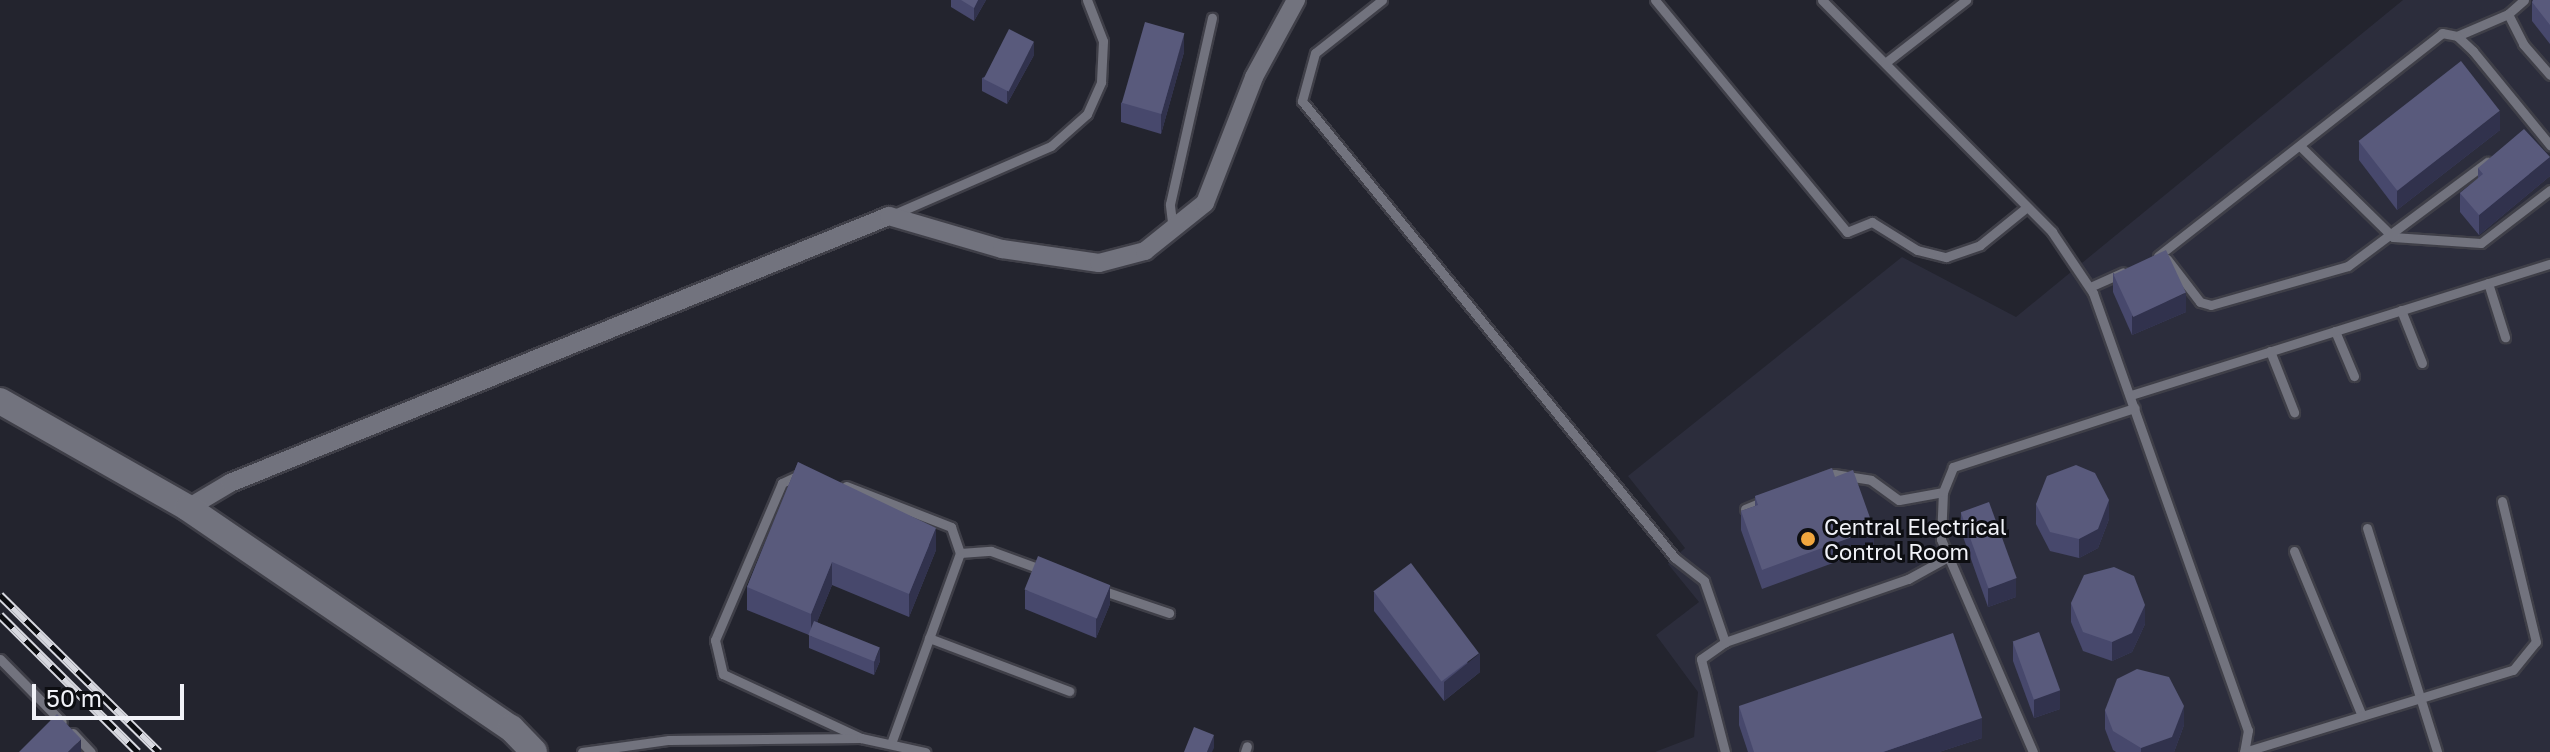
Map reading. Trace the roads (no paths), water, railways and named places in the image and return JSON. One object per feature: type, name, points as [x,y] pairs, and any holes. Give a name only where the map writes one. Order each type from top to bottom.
[{"type":"street","points":[[188,508],[274,465],[889,216],[1002,249],[1099,263],[1145,251],[1174,233],[1205,203],[1254,77],[1296,0]]},
{"type":"street","points":[[0,401],[188,508],[511,728],[534,752]]},
{"type":"lane","points":[[889,216],[1051,146],[1087,114],[1101,82],[1103,41],[1087,0]]},
{"type":"lane","points":[[1382,0],[1315,53],[1302,101],[1675,558],[1704,581],[1725,642]]},
{"type":"lane","points":[[1655,0],[1847,232],[1872,222],[1917,250],[1946,257],[1980,245],[2027,207]]},
{"type":"lane","points":[[1822,0],[2052,232],[2090,287],[2248,730],[2244,752],[2513,670],[2536,642],[2502,501]]},
{"type":"lane","points":[[1885,63],[1966,0]]},
{"type":"lane","points":[[2151,259],[2163,253],[2442,33],[2457,36],[2508,14],[2524,0]]},
{"type":"lane","points":[[2508,14],[2523,44],[2550,75]]},
{"type":"lane","points":[[1174,233],[1170,204],[1212,18]]},
{"type":"lane","points":[[2457,36],[2550,145]]},
{"type":"lane","points":[[2522,134],[2534,125]]},
{"type":"lane","points":[[2300,146],[2393,237],[2481,243],[2550,190]]},
{"type":"lane","points":[[2163,253],[2200,302],[2211,305],[2348,266],[2393,237],[2498,153]]},
{"type":"lane","points":[[2131,395],[2550,264]]},
{"type":"lane","points":[[2090,287],[2139,265]]},
{"type":"lane","points":[[2488,283],[2505,337]]},
{"type":"lane","points":[[2401,310],[2422,363]]},
{"type":"lane","points":[[2335,331],[2354,376]]},
{"type":"lane","points":[[2270,351],[2294,412]]},
{"type":"lane","points":[[2033,752],[1941,539],[1943,492],[1953,467],[2135,408]]},
{"type":"lane","points":[[807,471],[782,483],[715,640],[723,674],[861,738]]},
{"type":"lane","points":[[1804,485],[1834,474],[1871,480],[1899,500],[1943,492]]},
{"type":"lane","points":[[834,481],[951,527],[960,553],[892,741]]},
{"type":"lane","points":[[1745,509],[1775,497]]},
{"type":"lane","points":[[2367,528],[2437,752]]},
{"type":"lane","points":[[960,553],[991,551],[1065,577]]},
{"type":"lane","points":[[2294,551],[2362,716]]},
{"type":"lane","points":[[1725,752],[1701,659],[1725,642],[1908,579],[1948,557]]},
{"type":"lane","points":[[1095,588],[1169,613]]},
{"type":"lane","points":[[929,638],[1069,691]]},
{"type":"lane","points":[[0,659],[91,752]]},
{"type":"lane","points":[[582,752],[669,740],[861,738],[892,741],[925,752]]},
{"type":"railway","points":[[0,595],[159,752]]},
{"type":"railway","points":[[0,615],[138,752]]},
{"type":"place","name":"Central Electrical Control Room","points":[[1808,539]]}]
